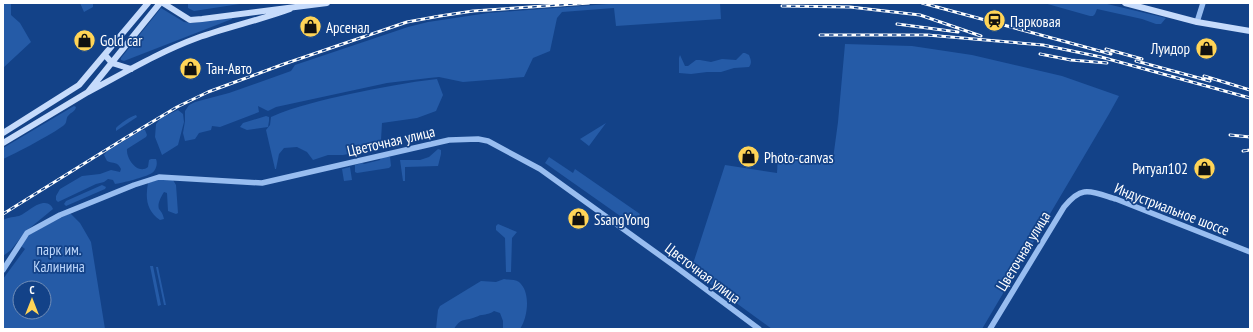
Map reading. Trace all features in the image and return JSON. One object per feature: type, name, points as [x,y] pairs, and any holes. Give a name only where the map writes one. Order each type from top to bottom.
[{"type":"main road","points":[[3,132],[79,85],[148,3]]},
{"type":"main road","points":[[88,92],[160,3]]},
{"type":"main road","points":[[163,3],[190,20],[290,9],[327,3]]},
{"type":"main road","points":[[1125,3],[1197,22],[1250,31]]},
{"type":"main road","points":[[3,144],[88,92],[157,54],[198,38],[290,9]]},
{"type":"main road","points":[[105,55],[112,63],[131,69]]},
{"type":"street","points":[[1197,22],[1203,3]]},
{"type":"street","name":"Цветочная улица","points":[[3,270],[27,233],[60,215],[134,185],[159,177],[262,182],[449,140],[478,139],[488,141],[540,169],[759,329]]},
{"type":"street","name":"Индустриальное шоссе","points":[[1084,192],[1100,194],[1116,199],[1250,252]]},
{"type":"street","name":"Цветочная улица","points":[[990,329],[1064,207],[1073,197],[1084,192]]},
{"type":"green space","points":[[3,3],[11,3],[11,15],[20,23],[31,42],[3,68]]},
{"type":"green space","points":[[80,3],[93,3],[93,7],[84,12]]},
{"type":"green space","points":[[188,3],[246,3],[194,11],[188,8]]},
{"type":"green space","points":[[622,3],[720,3],[721,19],[616,26],[614,8],[562,12],[557,18],[550,51],[533,58],[524,77],[463,82],[439,77],[429,78],[387,83],[276,107],[268,111],[258,106],[259,112],[220,127],[212,126],[211,130],[199,133],[195,139],[185,141],[183,133],[185,111],[189,105],[229,93],[291,71],[295,65],[408,27],[428,22],[488,13]]},
{"type":"green space","points":[[1044,3],[1103,3],[1166,18],[1161,24],[1156,24],[1142,19],[1097,9],[1093,16],[1090,16]]},
{"type":"green space","points":[[161,8],[184,22],[191,23],[232,19],[124,61],[121,60],[121,58]]},
{"type":"green space","points":[[845,44],[912,46],[972,55],[1062,76],[1119,96],[982,329],[772,329],[691,270],[725,165],[777,173],[778,153],[833,159]]},
{"type":"green space","points":[[743,53],[749,55],[751,64],[749,67],[734,68],[721,72],[691,74],[679,73],[680,55],[685,66],[688,66],[696,60],[711,62],[722,59],[736,60]]},
{"type":"green space","points":[[437,79],[443,95],[436,111],[417,118],[382,123],[381,140],[376,149],[343,155],[328,155],[313,160],[307,152],[297,147],[284,148],[279,154],[275,169],[266,130],[270,125],[271,117],[300,106],[340,96],[394,85]]},
{"type":"green space","points":[[74,106],[76,107],[75,110],[68,116],[66,123],[62,127],[3,159],[3,148]]},
{"type":"green space","points":[[178,110],[183,114],[184,122],[178,145],[162,155],[155,137],[156,124],[161,118]]},
{"type":"green space","points":[[136,115],[137,117],[116,131],[116,128],[120,124]]},
{"type":"green space","points":[[266,116],[269,117],[268,127],[247,130],[240,127],[243,123]]},
{"type":"green space","points":[[606,123],[589,146],[580,139]]},
{"type":"green space","points":[[142,130],[145,130],[147,135],[146,137],[127,149],[127,153],[133,165],[140,169],[148,167],[149,160],[156,159],[156,167],[152,173],[140,178],[115,184],[113,180],[108,179],[58,202],[56,200],[56,196],[60,189],[82,176],[100,174],[111,170],[120,172],[121,169],[118,165],[107,161],[104,155],[107,151]]},
{"type":"green space","points":[[438,149],[441,150],[441,154],[438,166],[405,167],[405,181],[403,181],[400,160],[420,160],[429,157]]},
{"type":"green space","points":[[381,157],[390,157],[391,166],[389,168],[357,173],[355,172],[355,165],[380,160]]},
{"type":"green space","points":[[549,157],[573,173],[575,169],[640,214],[633,225],[545,163]]},
{"type":"green space","points":[[350,167],[352,180],[344,181],[342,169]]},
{"type":"green space","points":[[161,179],[173,180],[176,185],[178,213],[176,214],[168,211],[167,193],[164,192],[159,209],[164,219],[160,220],[152,213],[150,209],[147,194],[148,183]]},
{"type":"green space","points":[[102,185],[106,187],[105,189],[66,206],[64,204],[66,201]]},
{"type":"green space","points":[[43,203],[49,204],[53,209],[25,232],[11,250],[3,256],[3,220],[19,216],[36,205]]},
{"type":"green space","name":"парк им. Калинина","points":[[70,213],[80,223],[91,242],[105,329],[3,329],[3,279],[25,249],[21,246],[30,234]]},
{"type":"green space","points":[[498,224],[517,232],[512,238],[511,272],[506,272],[505,238],[496,230],[496,226]]},
{"type":"green space","points":[[150,266],[153,266],[161,305],[158,306]]},
{"type":"green space","points":[[156,267],[158,267],[166,305],[164,305]]},
{"type":"green space","points":[[504,279],[519,282],[523,286],[527,298],[525,318],[520,329],[503,329],[503,321],[500,313],[494,311],[474,318],[462,320],[454,329],[436,329],[438,310],[440,306],[481,281],[496,282]]},
{"type":"railway","points":[[3,214],[177,107],[208,92],[284,64],[407,22],[473,11],[589,3]]},
{"type":"railway","points":[[922,3],[1111,54]]},
{"type":"railway","points":[[782,6],[850,7],[920,15],[981,36]]},
{"type":"railway","points":[[897,24],[958,32]]},
{"type":"railway","points":[[820,35],[927,35],[1043,45],[1101,57],[1250,98]]},
{"type":"railway","points":[[1106,49],[1142,59]]},
{"type":"railway","points":[[1040,54],[1071,60],[1107,63]]},
{"type":"railway","points":[[1136,61],[1210,81]]},
{"type":"railway","points":[[1204,76],[1250,90]]},
{"type":"railway","points":[[1230,135],[1250,137]]},
{"type":"railway","points":[[1243,151],[1250,150]]},
{"type":"place","name":"Парковая","points":[[995,21]]},
{"type":"place","name":"Арсенал","points":[[311,27]]},
{"type":"place","name":"Gold car","points":[[85,40]]},
{"type":"place","name":"Луидор","points":[[1206,48]]},
{"type":"place","name":"Тан-Авто","points":[[191,68]]},
{"type":"place","name":"Photo-canvas","points":[[748,157]]},
{"type":"place","name":"Ритуал102","points":[[1204,168]]},
{"type":"place","name":"SsangYong","points":[[579,219]]}]
